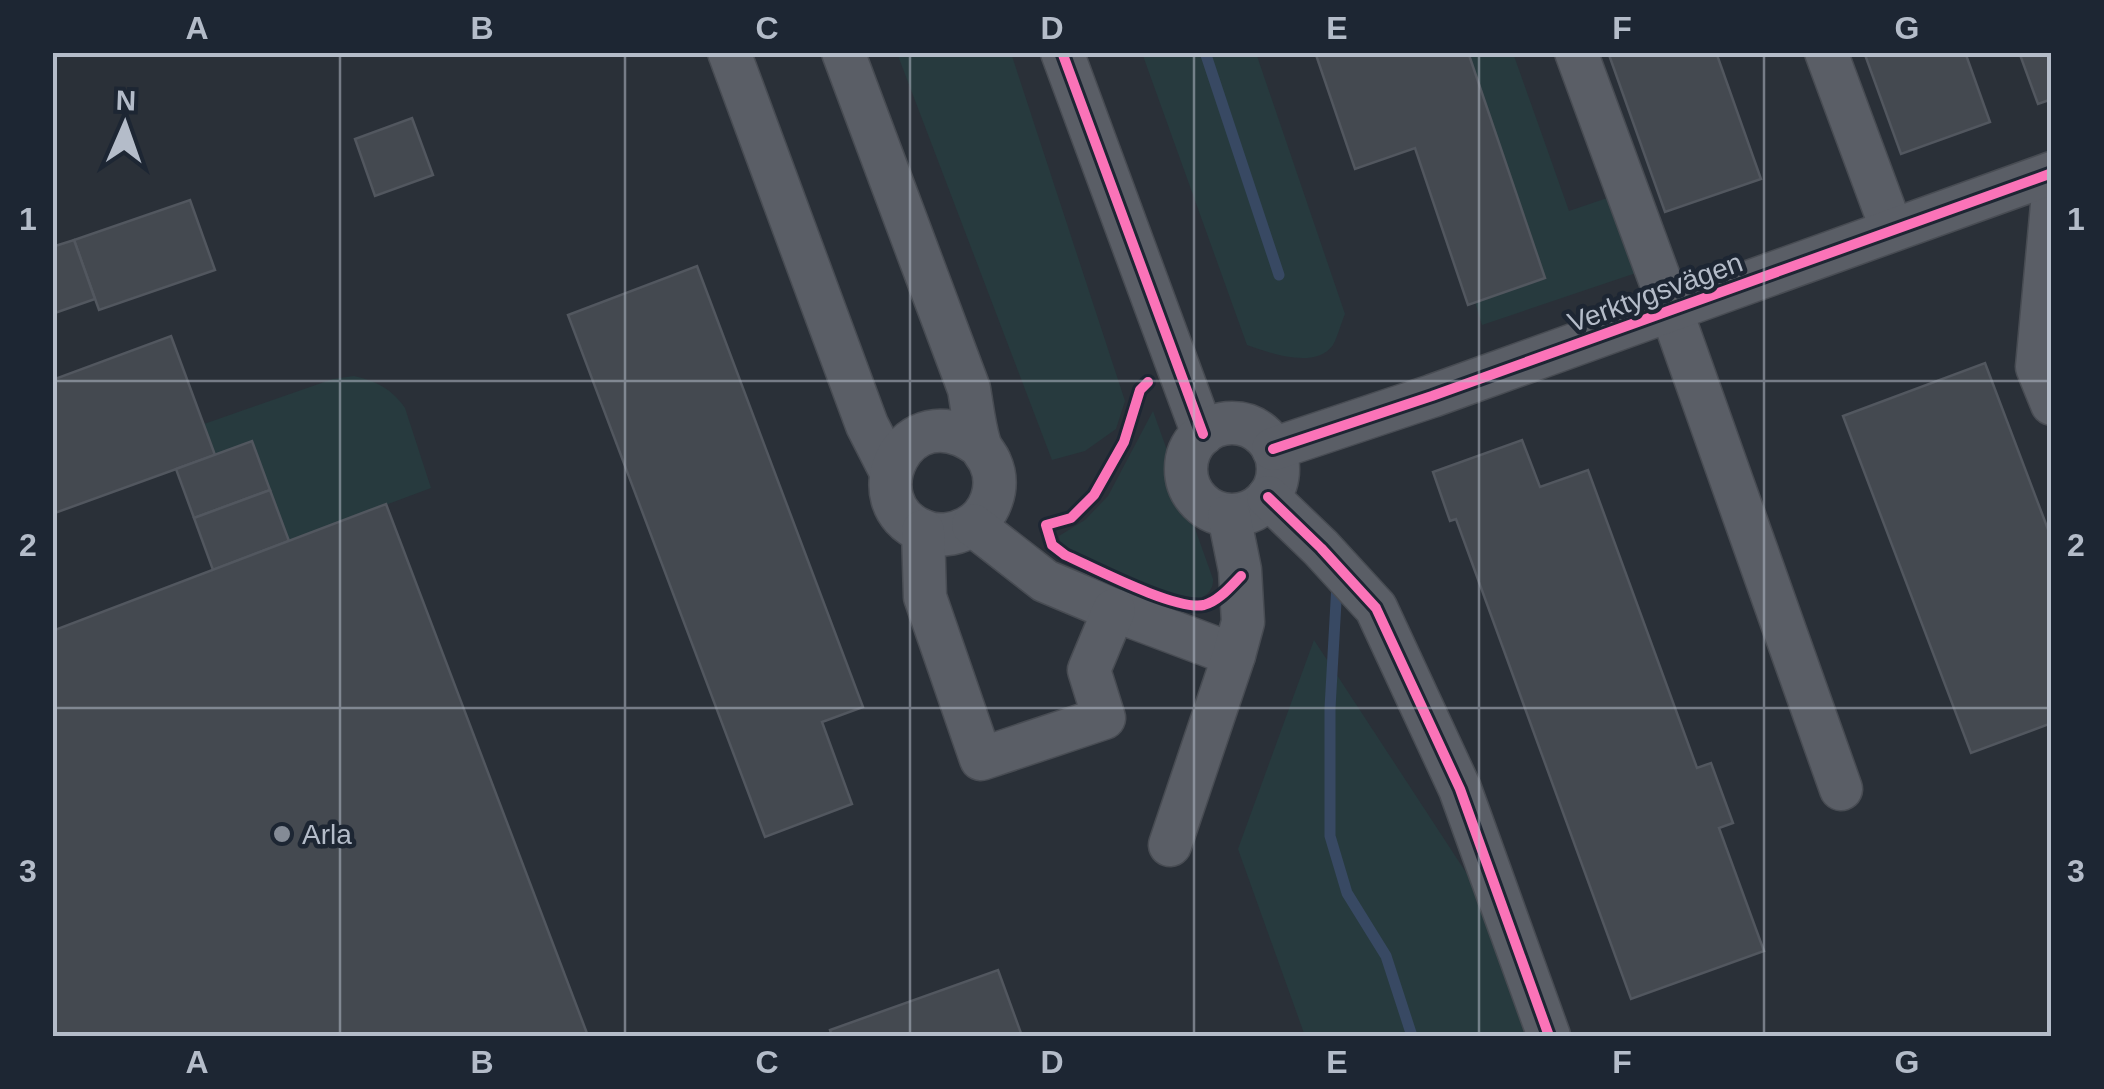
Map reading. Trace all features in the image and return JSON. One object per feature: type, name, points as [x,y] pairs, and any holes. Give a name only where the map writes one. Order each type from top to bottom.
[{"type":"street","points":[[729,52],[867,425],[891,472]]},
{"type":"street","points":[[843,52],[969,389],[980,446]]},
{"type":"street","points":[[1062,52],[1203,434]]},
{"type":"street","points":[[1576,52],[1842,790]]},
{"type":"street","points":[[1826,52],[1892,230]]},
{"type":"street","name":"Verktygsvägen","points":[[1272,448],[1416,401],[2052,173]]},
{"type":"street","points":[[2052,205],[2037,367],[2052,404]]},
{"type":"street","points":[[1242,425],[1265,438],[1272,448],[1278,473],[1268,497],[1258,507],[1229,516],[1200,503],[1191,490],[1186,460],[1193,445],[1215,426],[1242,425]]},
{"type":"street","points":[[953,431],[980,446],[989,458],[995,487],[985,513],[973,526],[940,535],[907,522],[896,508],[890,490],[891,472],[909,442],[923,434],[953,431]]},
{"type":"street","points":[[1268,497],[1376,608],[1460,789],[1549,1036]]},
{"type":"street","points":[[1170,845],[1243,622],[1240,570],[1229,516]]},
{"type":"street","points":[[973,526],[1044,581],[1234,655]]},
{"type":"street","points":[[923,531],[925,597],[981,759],[1104,718],[1090,670],[1114,610]]},
{"type":"green space","points":[[897,53],[1011,53],[1125,401],[1116,429],[1085,451],[1052,460]]},
{"type":"green space","points":[[1142,53],[1256,53],[1345,314],[1333,345],[1325,353],[1292,357],[1247,345]]},
{"type":"green space","points":[[1468,53],[1513,53],[1569,211],[1610,197],[1636,273],[1482,325],[1475,302],[1545,278]]},
{"type":"green space","points":[[354,376],[383,387],[405,408],[431,488],[289,541],[215,455],[204,424],[333,379]]},
{"type":"green space","points":[[1153,411],[1213,579],[1210,591],[1196,599],[1178,599],[1155,592],[1066,552],[1060,542],[1059,536],[1085,520],[1108,496]]},
{"type":"green space","points":[[1314,640],[1573,1036],[1305,1036],[1238,849]]},
{"type":"building","points":[[1315,52],[1468,52],[1545,278],[1468,305],[1415,148],[1355,169]]},
{"type":"building","points":[[1608,52],[1716,52],[1761,179],[1665,212]]},
{"type":"building","points":[[1864,52],[1965,52],[1990,122],[1901,154]]},
{"type":"building","points":[[2019,52],[2052,52],[2052,99],[2038,104]]},
{"type":"building","points":[[412,118],[433,175],[375,196],[355,139]]},
{"type":"building","points":[[190,200],[215,270],[99,310],[74,240]]},
{"type":"building","points":[[74,240],[95,299],[52,314],[52,247]]},
{"type":"building","points":[[697,266],[863,707],[822,722],[852,804],[765,837],[568,315]]},
{"type":"building","points":[[171,336],[215,455],[52,514],[52,380]]},
{"type":"building","points":[[1985,363],[2052,540],[2052,723],[1971,753],[1843,416]]},
{"type":"building","points":[[1522,440],[1540,487],[1588,470],[1697,768],[1711,763],[1733,823],[1719,828],[1764,951],[1631,999],[1456,519],[1450,521],[1433,472]]},
{"type":"building","points":[[252,441],[270,490],[194,518],[176,469]]},
{"type":"building","points":[[270,490],[289,541],[213,570],[194,518]]},
{"type":"building","name":"Arla","points":[[386,504],[588,1036],[52,1036],[52,631]]},
{"type":"building","points":[[998,970],[1022,1036],[832,1036],[830,1030]]},
{"type":"waterway","points":[[1205,52],[1279,275]]},
{"type":"waterway","points":[[1337,584],[1330,708],[1330,836],[1347,893],[1386,956],[1412,1036]]},
{"type":"cycle path","points":[[1062,52],[1203,434]]},
{"type":"cycle path","points":[[1273,449],[1432,396],[2052,173]]},
{"type":"cycle path","points":[[1148,382],[1140,390],[1124,442],[1094,495],[1071,518],[1046,525],[1052,545],[1065,555],[1135,587],[1191,605],[1215,600],[1241,576]]},
{"type":"cycle path","points":[[1268,497],[1376,608],[1460,789],[1549,1036]]},
{"type":"place","name":"Arla","points":[[282,834]]}]
